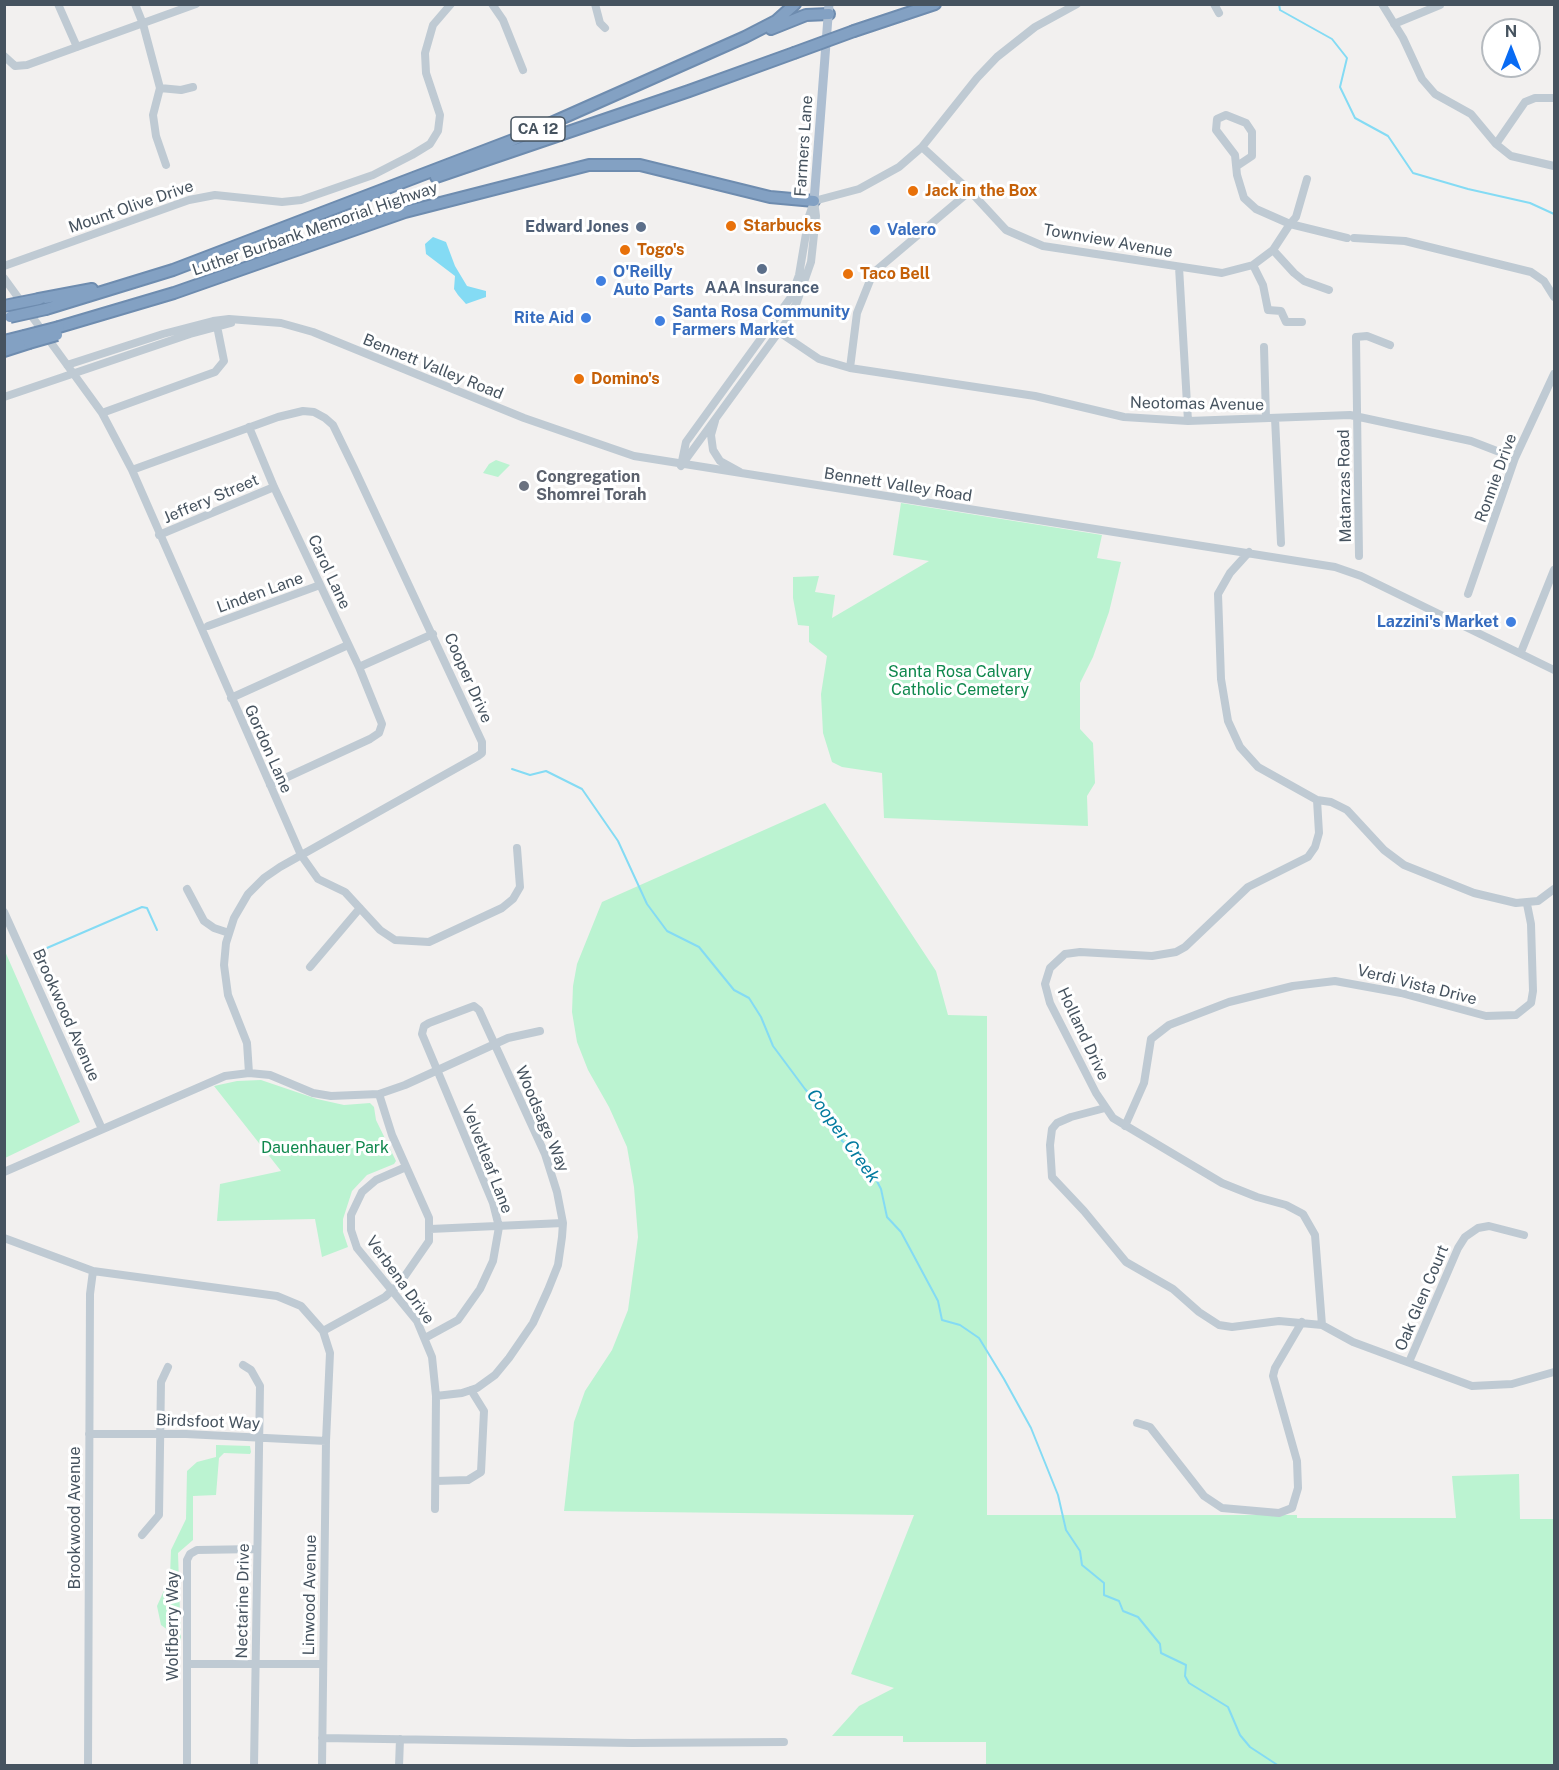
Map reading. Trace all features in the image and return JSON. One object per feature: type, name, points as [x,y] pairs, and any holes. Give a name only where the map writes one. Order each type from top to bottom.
[{"type":"highway","name":"CA 12","points":[[327,213],[531,132],[746,37],[776,21],[795,4]]},
{"type":"highway","points":[[327,213],[689,91],[935,4]]},
{"type":"highway","points":[[746,37],[802,16],[829,9]]},
{"type":"highway","name":"Luther Burbank Memorial Highway","points":[[4,341],[26,340],[61,330],[402,213],[589,165],[640,165],[770,197],[814,201]]},
{"type":"highway","name":"Luther Burbank Memorial Highway","points":[[7,318],[42,304],[173,270],[327,213]]},
{"type":"highway","points":[[4,306],[42,304]]},
{"type":"highway","points":[[4,351],[26,340]]},
{"type":"main road","name":"Farmers Lane","points":[[814,201],[829,9]]},
{"type":"street","points":[[58,4],[77,47]]},
{"type":"street","points":[[135,4],[143,24],[160,88],[153,115],[156,136],[166,165]]},
{"type":"street","points":[[4,56],[15,66],[27,65],[196,4]]},
{"type":"street","name":"Mount Olive Drive","points":[[4,266],[196,198],[223,195],[282,202],[301,200],[373,175],[412,155],[430,144],[438,130],[440,115],[426,73],[425,53],[434,25],[451,4]]},
{"type":"street","points":[[492,4],[503,20],[523,70]]},
{"type":"street","points":[[596,4],[600,23],[605,28]]},
{"type":"street","points":[[681,466],[686,442],[791,297],[799,275],[809,216],[814,201],[850,192],[876,182],[899,167],[922,147],[977,78],[998,57],[1035,27],[1077,4]]},
{"type":"street","points":[[1214,4],[1219,13]]},
{"type":"street","points":[[1383,4],[1425,84],[1440,98],[1471,114],[1496,144],[1518,159],[1554,166]]},
{"type":"street","points":[[1394,24],[1440,5]]},
{"type":"street","points":[[160,88],[181,90],[193,87]]},
{"type":"street","points":[[1496,144],[1525,102],[1535,98],[1554,98]]},
{"type":"street","points":[[1237,166],[1252,156],[1252,132],[1246,123],[1226,115],[1217,119],[1215,127],[1235,155],[1237,176],[1244,198],[1257,209],[1290,224],[1350,238],[1405,241],[1531,272],[1544,281],[1554,297]]},
{"type":"street","name":"Townview Avenue","points":[[922,147],[970,190],[1006,230],[1020,238],[1043,246],[1222,273],[1253,265],[1273,250],[1296,217],[1307,179]]},
{"type":"street","points":[[850,368],[857,313],[873,273],[970,190]]},
{"type":"street","name":"Farmers Lane","points":[[681,466],[779,332],[797,302],[811,262],[816,216],[814,201]]},
{"type":"street","points":[[1273,250],[1304,281],[1329,290]]},
{"type":"street","points":[[1253,265],[1263,285],[1268,310],[1281,311],[1286,322],[1302,322]]},
{"type":"street","points":[[1179,267],[1188,420]]},
{"type":"street","name":"Gordon Lane","points":[[4,278],[102,413],[132,470],[159,536],[301,855],[318,879],[345,892],[380,930],[395,940],[429,942],[502,908],[513,899],[520,886],[517,848]]},
{"type":"street","name":"Bennett Valley Road","points":[[67,365],[174,331],[221,320],[266,321],[297,327],[594,445],[681,466],[1335,567],[1361,576],[1554,670]]},
{"type":"street","name":"Bennett Valley Road","points":[[4,397],[75,375],[190,333],[238,321]]},
{"type":"street","points":[[102,413],[216,372],[224,361],[217,327]]},
{"type":"street","name":"Neotomas Avenue","points":[[779,332],[819,360],[850,368],[1035,396],[1124,417],[1188,420],[1357,416],[1471,441],[1515,458]]},
{"type":"street","name":"Matanzas Road","points":[[1359,556],[1356,337],[1367,336],[1390,345]]},
{"type":"street","points":[[1264,347],[1266,418]]},
{"type":"street","name":"Ronnie Drive","points":[[1468,594],[1515,458],[1554,374]]},
{"type":"street","name":"Cooper Drive","points":[[132,470],[249,427],[303,411],[317,413],[333,425],[482,742],[482,753],[301,855],[264,878],[248,894],[234,918],[224,965],[225,984],[247,1043],[249,1073]]},
{"type":"street","points":[[717,416],[711,435],[715,454],[720,461],[746,476]]},
{"type":"street","points":[[1275,418],[1281,543]]},
{"type":"street","name":"Carol Lane","points":[[249,427],[274,487],[359,667],[381,719],[381,729],[370,739],[270,785]]},
{"type":"street","name":"Jeffery Street","points":[[159,536],[274,487]]},
{"type":"street","points":[[1249,552],[1230,573],[1218,594],[1221,679],[1228,721],[1240,747],[1258,767],[1317,800],[1339,804],[1384,850],[1404,865],[1474,893],[1527,904],[1538,901],[1554,889]]},
{"type":"street","points":[[1521,652],[1554,570]]},
{"type":"street","name":"Linden Lane","points":[[208,626],[320,585]]},
{"type":"street","points":[[359,667],[433,634]]},
{"type":"street","points":[[231,698],[348,645]]},
{"type":"street","name":"Holland Drive","points":[[1317,800],[1319,833],[1315,848],[1308,857],[1248,887],[1185,947],[1167,955],[1152,956],[1080,952],[1065,954],[1050,968],[1045,984],[1050,1003],[1105,1108],[1125,1126],[1222,1183],[1257,1197],[1286,1204],[1303,1214],[1315,1235],[1322,1325]]},
{"type":"street","points":[[188,888],[204,921],[214,928],[229,933]]},
{"type":"street","name":"Verdi Vista Drive","points":[[1125,1126],[1144,1083],[1150,1039],[1169,1025],[1229,1002],[1293,986],[1335,981],[1401,993],[1486,1016],[1516,1015],[1530,1003],[1533,991],[1531,924],[1527,904]]},
{"type":"street","points":[[310,967],[360,908]]},
{"type":"street","name":"Brookwood Avenue","points":[[4,912],[102,1129]]},
{"type":"street","name":"Woodsage Way","points":[[436,1396],[471,1390],[495,1375],[533,1323],[558,1264],[563,1223],[557,1192],[545,1154],[479,1010],[474,1005],[424,1026],[422,1034],[437,1070]]},
{"type":"street","points":[[4,1172],[225,1076],[249,1073],[270,1075],[313,1093],[331,1096],[379,1094],[519,1034],[540,1031]]},
{"type":"street","name":"Velvetleaf Lane","points":[[425,1338],[458,1320],[480,1289],[493,1261],[499,1227],[493,1203],[437,1070]]},
{"type":"street","points":[[323,1331],[392,1291],[429,1241],[429,1218],[392,1135],[379,1094]]},
{"type":"street","points":[[1105,1108],[1057,1123],[1052,1129],[1050,1145],[1052,1178],[1084,1211],[1126,1262],[1173,1289],[1199,1312],[1219,1325],[1232,1327],[1302,1322],[1322,1325],[1353,1342],[1472,1386],[1512,1384],[1554,1372]]},
{"type":"street","name":"Verbena Drive","points":[[406,1167],[376,1180],[356,1201],[351,1215],[351,1230],[357,1248],[417,1321],[432,1357],[436,1396],[435,1509]]},
{"type":"street","points":[[430,1229],[563,1223]]},
{"type":"street","name":"Oak Glen Court","points":[[1409,1362],[1458,1248],[1465,1237],[1478,1228],[1489,1226],[1524,1235]]},
{"type":"street","name":"Linwood Avenue","points":[[4,1238],[93,1271],[277,1296],[301,1306],[323,1331],[330,1353],[326,1441],[322,1766]]},
{"type":"street","name":"Brookwood Avenue","points":[[88,1766],[90,1294],[93,1271]]},
{"type":"street","points":[[1137,1423],[1150,1427],[1204,1497],[1222,1508],[1279,1513],[1292,1508],[1298,1488],[1297,1461],[1273,1377],[1275,1368],[1302,1322]]},
{"type":"street","name":"Nectarine Drive","points":[[243,1365],[251,1370],[261,1386],[258,1437],[254,1766]]},
{"type":"street","points":[[142,1535],[159,1515],[161,1382],[168,1367]]},
{"type":"street","points":[[435,1480],[468,1480],[481,1472],[484,1411],[471,1390]]},
{"type":"street","name":"Birdsfoot Way","points":[[89,1434],[160,1434],[326,1441]]},
{"type":"street","name":"Wolfberry Way","points":[[187,1766],[187,1560],[190,1554],[197,1550],[257,1550]]},
{"type":"street","points":[[187,1664],[322,1664]]},
{"type":"street","points":[[322,1738],[632,1743],[784,1742]]},
{"type":"street","points":[[399,1766],[400,1739]]},
{"type":"green space","points":[[496,460],[510,465],[498,477],[483,473],[489,464]]},
{"type":"green space","name":"Santa Rosa Calvary Catholic Cemetery","points":[[901,503],[1102,535],[1097,558],[1121,562],[1109,612],[1093,657],[1080,683],[1080,729],[1093,743],[1095,783],[1087,796],[1088,826],[884,818],[882,773],[842,767],[832,762],[823,733],[821,694],[827,656],[809,642],[809,626],[798,625],[793,598],[793,577],[819,576],[815,592],[835,595],[832,618],[929,561],[893,555]]},
{"type":"green space","points":[[825,803],[936,971],[948,1015],[987,1016],[987,1515],[1297,1515],[1297,1518],[1456,1518],[1452,1476],[1519,1474],[1520,1519],[1554,1519],[1554,1765],[986,1766],[986,1742],[903,1742],[903,1736],[832,1736],[859,1706],[894,1688],[851,1674],[914,1515],[564,1511],[574,1422],[585,1391],[612,1350],[628,1310],[638,1237],[634,1187],[627,1147],[609,1107],[588,1070],[577,1042],[572,1012],[577,964],[602,902]]},
{"type":"green space","points":[[4,949],[80,1122],[5,1158],[4,1158]]},
{"type":"green space","name":"Dauenhauer Park","points":[[261,1080],[317,1099],[344,1105],[370,1103],[374,1107],[376,1120],[396,1161],[394,1164],[367,1175],[352,1191],[343,1219],[343,1232],[348,1247],[322,1257],[315,1219],[217,1221],[220,1184],[281,1171],[214,1086],[237,1081]]},
{"type":"green space","points":[[216,1445],[250,1446],[251,1452],[250,1454],[224,1453],[219,1458],[216,1495],[193,1496],[193,1540],[178,1553],[181,1642],[176,1642],[172,1633],[161,1625],[157,1606],[170,1577],[171,1550],[186,1519],[187,1471],[197,1462],[216,1457]]},
{"type":"water","points":[[433,237],[446,242],[455,266],[467,286],[486,291],[486,297],[466,304],[458,295],[454,289],[455,276],[426,254],[425,244]]},
{"type":"waterway","points":[[1279,4],[1280,10],[1332,39],[1347,58],[1340,87],[1355,118],[1388,136],[1413,173],[1468,189],[1530,203],[1554,214]]},
{"type":"waterway","name":"Cooper Creek","points":[[512,769],[530,775],[546,771],[582,789],[618,841],[647,904],[667,931],[699,947],[734,990],[749,998],[761,1017],[773,1046],[805,1089],[837,1125],[842,1141],[859,1152],[869,1166],[881,1189],[887,1217],[901,1232],[938,1301],[942,1320],[960,1325],[979,1338],[1004,1379],[1031,1428],[1058,1495],[1066,1530],[1080,1551],[1082,1565],[1104,1583],[1104,1595],[1119,1601],[1123,1611],[1138,1617],[1160,1644],[1161,1653],[1186,1665],[1185,1676],[1189,1683],[1228,1707],[1240,1735],[1250,1747],[1279,1766]]},
{"type":"waterway","points":[[33,954],[142,907],[147,908],[157,930]]},
{"type":"place","name":"Jack in the Box","points":[[913,191]]},
{"type":"place","name":"Starbucks","points":[[731,226]]},
{"type":"place","name":"Edward Jones","points":[[641,227]]},
{"type":"place","name":"Valero","points":[[875,230]]},
{"type":"place","name":"Togo's","points":[[625,250]]},
{"type":"place","name":"AAA Insurance","points":[[762,269]]},
{"type":"place","name":"Taco Bell","points":[[848,274]]},
{"type":"place","name":"O'Reilly Auto Parts","points":[[601,281]]},
{"type":"place","name":"Rite Aid","points":[[586,318]]},
{"type":"place","name":"Santa Rosa Community Farmers Market","points":[[660,321]]},
{"type":"place","name":"Domino's","points":[[579,379]]},
{"type":"place","name":"Congregation Shomrei Torah","points":[[524,486]]},
{"type":"place","name":"Lazzini's Market","points":[[1511,622]]}]
